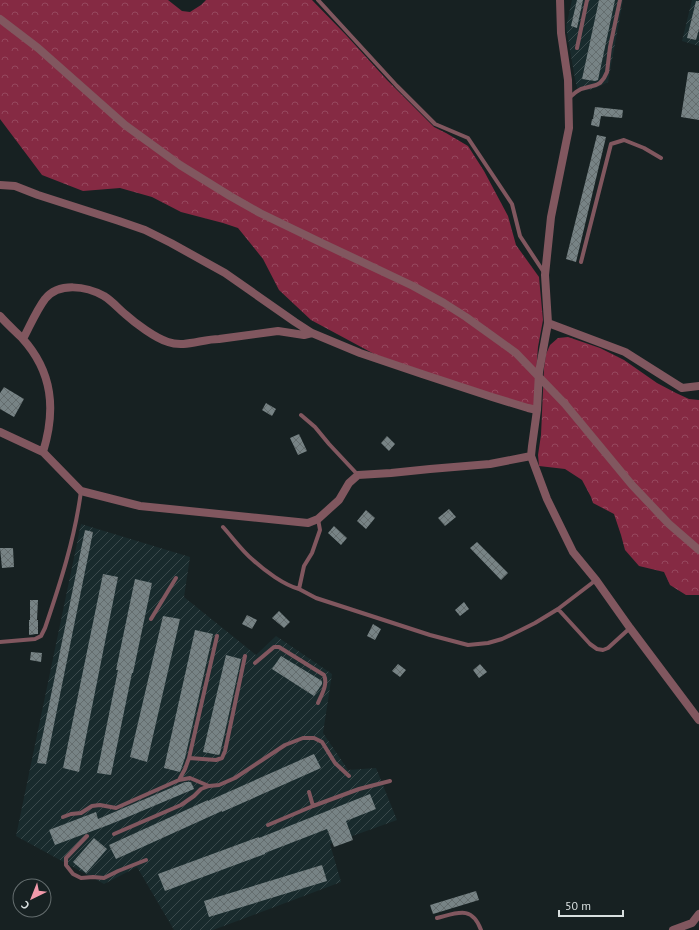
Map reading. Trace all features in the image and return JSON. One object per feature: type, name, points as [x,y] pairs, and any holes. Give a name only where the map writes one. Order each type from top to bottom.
[{"type":"street","points":[[560,0],[561,33],[568,80],[569,128],[550,217],[545,275],[548,323],[539,377],[537,410],[531,456],[547,499],[573,552],[596,580],[699,720]]},
{"type":"street","points":[[0,19],[38,48],[125,125],[180,165],[260,213],[322,244],[413,286],[444,303],[516,353],[564,404],[632,485],[669,524],[699,550]]},
{"type":"street","points":[[0,185],[15,186],[52,200],[145,230],[225,272],[312,333],[391,364],[512,404],[537,410]]},
{"type":"street","points":[[23,339],[45,299],[52,292],[64,288],[90,290],[104,296],[126,316],[157,338],[169,343],[181,344],[278,331],[304,335],[312,333]]},
{"type":"street","points":[[0,316],[23,339],[35,355],[45,374],[50,398],[50,419],[47,440],[43,452]]},
{"type":"street","points":[[548,323],[625,352],[682,388],[699,386]]},
{"type":"street","points":[[0,432],[43,452],[81,491],[140,506],[308,523],[318,519],[339,500],[349,483],[358,475],[490,464],[531,456]]},
{"type":"street","points":[[673,930],[692,923],[699,914]]},
{"type":"lane","points":[[318,0],[397,86],[435,124],[468,138],[512,204],[520,236],[545,275]]},
{"type":"lane","points":[[577,48],[588,0]]},
{"type":"lane","points":[[569,98],[581,89],[600,83],[604,78],[607,72],[610,48],[620,0]]},
{"type":"lane","points":[[581,262],[611,144],[624,140],[644,148],[660,158]]},
{"type":"lane","points":[[301,415],[315,427],[328,444],[358,475]]},
{"type":"lane","points":[[0,642],[35,639],[41,636],[45,628],[66,561],[81,491]]},
{"type":"lane","points":[[299,589],[304,566],[312,553],[320,530],[318,519]]},
{"type":"lane","points":[[223,527],[253,560],[274,576],[291,586],[316,598],[430,635],[468,645],[488,643],[502,639],[535,623],[558,609],[596,580]]},
{"type":"lane","points":[[151,619],[176,578]]},
{"type":"lane","points":[[558,609],[590,644],[597,649],[603,650],[608,648],[630,628]]},
{"type":"lane","points":[[179,780],[189,758],[217,636]]},
{"type":"lane","points":[[255,663],[276,646],[324,675],[326,683],[318,703]]},
{"type":"lane","points":[[189,758],[216,760],[222,758],[225,751],[245,656]]},
{"type":"lane","points":[[114,834],[181,805],[202,789],[209,786],[219,785],[235,778],[285,745],[302,738],[314,738],[322,742],[335,763],[349,776]]},
{"type":"lane","points":[[63,817],[81,813],[92,806],[100,805],[116,808],[179,780],[190,778],[209,786]]},
{"type":"lane","points":[[268,825],[359,789],[390,781]]},
{"type":"lane","points":[[309,792],[313,806]]},
{"type":"lane","points":[[87,836],[66,858],[66,865],[73,874],[81,878],[104,878],[146,860]]},
{"type":"lane","points":[[437,918],[459,912],[468,913],[474,918],[481,930]]},
{"type":"shaded area","points":[[572,0],[623,0],[608,82],[589,90],[578,91],[575,79],[566,27]]},
{"type":"shaded area","points":[[692,0],[699,0],[699,46],[682,41]]},
{"type":"shaded area","points":[[81,524],[190,557],[184,597],[256,655],[276,636],[332,674],[323,733],[348,770],[376,768],[397,820],[330,844],[341,882],[213,930],[174,930],[137,867],[104,884],[16,836]]},
{"type":"green space","points":[[0,0],[168,0],[182,11],[190,12],[206,0],[312,0],[387,80],[434,127],[468,146],[484,171],[508,216],[516,245],[539,277],[543,320],[538,347],[536,409],[376,355],[311,320],[279,290],[263,259],[238,228],[181,212],[152,197],[120,188],[83,191],[42,175],[0,119]]},
{"type":"green space","points":[[568,337],[600,348],[624,360],[657,383],[676,393],[689,399],[699,400],[699,595],[686,595],[670,585],[664,572],[639,566],[625,550],[614,514],[593,503],[582,480],[565,469],[539,466],[538,455],[541,435],[546,354],[550,345],[558,338]]},
{"type":"building","points":[[577,0],[583,0],[577,28],[571,26]]},
{"type":"building","points":[[599,0],[615,0],[598,80],[595,81],[582,79]]},
{"type":"building","points":[[696,1],[699,1],[699,29],[696,40],[687,38]]},
{"type":"building","points":[[688,72],[699,73],[699,120],[681,117]]},
{"type":"building","points":[[595,107],[623,110],[622,118],[601,116],[599,127],[591,125]]},
{"type":"building","points":[[597,135],[606,137],[576,262],[566,259]]},
{"type":"building","points":[[4,387],[24,399],[14,417],[0,409],[0,393]]},
{"type":"building","points":[[266,403],[276,409],[272,416],[262,410]]},
{"type":"building","points":[[299,434],[307,451],[298,455],[290,438]]},
{"type":"building","points":[[387,436],[395,444],[389,451],[381,443]]},
{"type":"building","points":[[449,509],[456,517],[445,526],[438,518]]},
{"type":"building","points":[[366,510],[375,518],[366,529],[357,521]]},
{"type":"building","points":[[334,526],[347,538],[341,545],[328,533]]},
{"type":"building","points":[[85,530],[93,532],[46,764],[37,763]]},
{"type":"building","points":[[477,542],[508,573],[501,580],[470,548]]},
{"type":"building","points":[[0,548],[13,548],[14,567],[2,568]]},
{"type":"building","points":[[103,574],[118,577],[79,772],[63,768]]},
{"type":"building","points":[[135,579],[152,583],[111,775],[97,773],[118,670],[116,670]]},
{"type":"building","points":[[30,600],[38,600],[38,634],[29,635],[30,620]]},
{"type":"building","points":[[464,602],[469,609],[460,616],[455,610]]},
{"type":"building","points":[[279,611],[290,622],[284,628],[272,618]]},
{"type":"building","points":[[247,615],[257,620],[252,629],[242,624]]},
{"type":"building","points":[[163,616],[180,619],[147,762],[130,757]]},
{"type":"building","points":[[373,624],[381,629],[375,640],[367,636]]},
{"type":"building","points":[[195,630],[213,634],[185,758],[180,772],[164,768]]},
{"type":"building","points":[[31,652],[42,653],[41,662],[30,660]]},
{"type":"building","points":[[226,655],[241,659],[219,755],[203,752]]},
{"type":"building","points":[[281,656],[322,681],[322,684],[314,696],[272,669]]},
{"type":"building","points":[[398,664],[406,670],[400,677],[392,671]]},
{"type":"building","points":[[480,664],[487,672],[479,678],[473,670]]},
{"type":"building","points":[[314,754],[321,768],[222,812],[116,859],[109,845],[208,800]]},
{"type":"building","points":[[185,782],[191,782],[194,789],[111,824],[55,845],[49,830],[96,812],[98,819]]},
{"type":"building","points":[[370,794],[376,809],[346,821],[353,840],[334,847],[327,829],[165,891],[158,874],[259,838]]},
{"type":"building","points":[[94,838],[107,849],[86,873],[73,862]]},
{"type":"building","points":[[322,865],[327,881],[209,917],[204,901]]},
{"type":"building","points":[[476,891],[479,900],[433,914],[430,905]]}]
